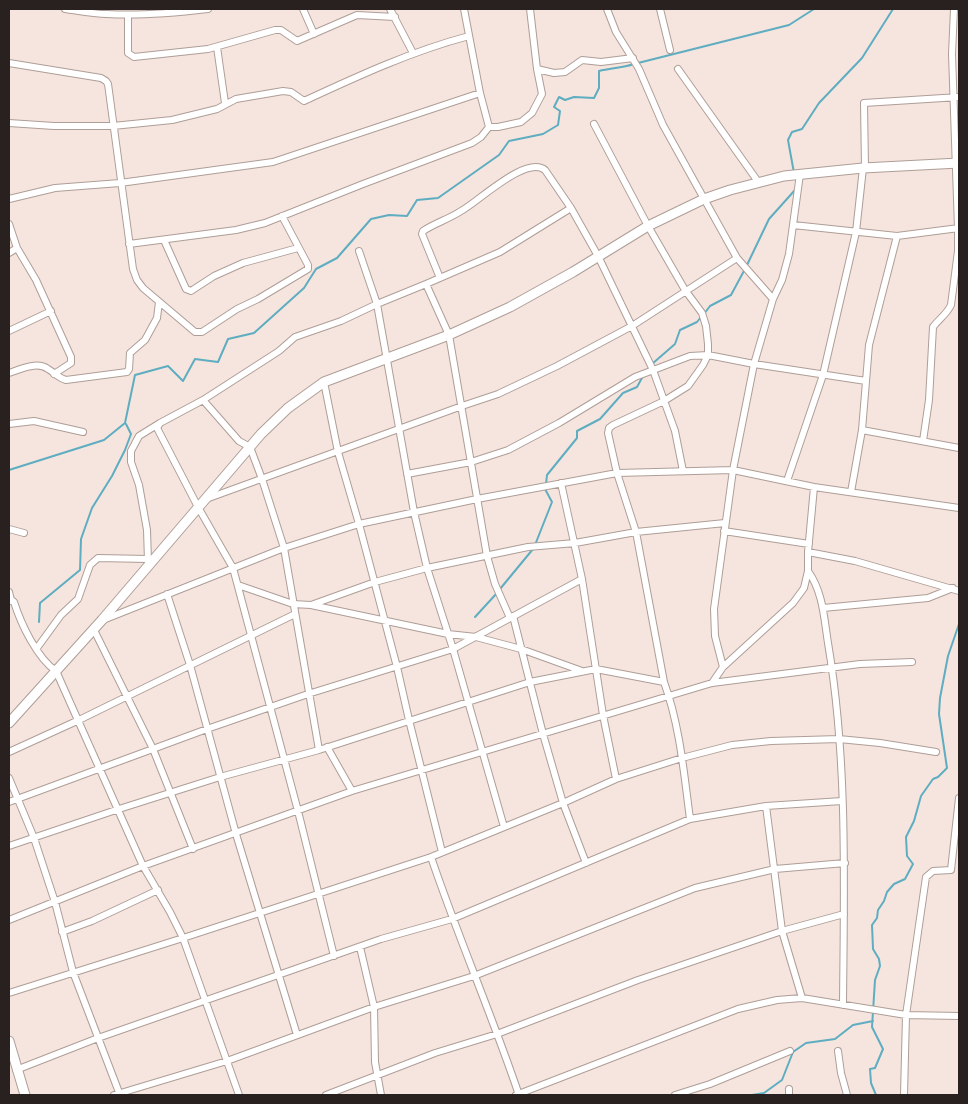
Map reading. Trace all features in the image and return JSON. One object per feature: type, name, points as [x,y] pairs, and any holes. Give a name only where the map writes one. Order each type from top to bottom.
[{"type":"street","points":[[65,9],[128,15],[208,9]]},
{"type":"street","points":[[303,9],[314,34]]},
{"type":"street","points":[[390,9],[413,53]]},
{"type":"street","points":[[464,9],[480,93],[489,128]]},
{"type":"street","points":[[129,244],[236,230],[265,223],[472,143],[489,128],[520,122],[532,112],[542,94],[536,70],[530,9]]},
{"type":"street","points":[[607,9],[616,32],[634,60],[662,125],[737,258],[773,299]]},
{"type":"street","points":[[660,9],[670,50]]},
{"type":"street","points":[[923,441],[929,400],[933,327],[952,305],[958,251],[957,97],[954,9]]},
{"type":"street","points":[[128,15],[128,53],[134,57],[217,47],[275,30],[281,30],[297,41],[357,15],[395,17]]},
{"type":"street","points":[[9,122],[54,126],[113,126],[172,120],[217,109],[225,103],[236,99],[283,91],[291,92],[304,101],[413,53],[469,36]]},
{"type":"street","points":[[217,47],[225,103]]},
{"type":"street","points":[[536,70],[554,73],[565,72],[582,60],[596,62],[634,60]]},
{"type":"street","points":[[9,63],[101,78],[106,81],[108,84],[129,244],[137,280],[143,288],[195,332],[202,332],[237,309],[258,300],[308,269],[308,264],[282,216]]},
{"type":"street","points":[[678,69],[758,183]]},
{"type":"street","points":[[9,199],[55,188],[120,183],[272,162],[480,93]]},
{"type":"street","points":[[787,480],[823,375],[856,232],[864,168],[864,103],[957,97]]},
{"type":"street","points":[[594,124],[648,226],[685,290],[705,320],[708,355],[695,378],[688,386],[664,401],[613,425],[609,428],[608,433],[617,473],[636,532],[664,682],[669,696],[682,758],[690,819]]},
{"type":"street","points":[[9,723],[94,630],[148,562],[250,447],[288,408],[324,382],[449,335],[533,296],[648,226],[704,199],[784,176],[864,168],[958,164]]},
{"type":"street","points":[[440,278],[422,234],[423,231],[462,211],[510,176],[534,167],[541,167],[545,170],[571,208],[598,256],[653,370],[677,437],[682,471]]},
{"type":"street","points":[[723,666],[715,636],[714,609],[733,470],[754,364],[773,299],[782,280],[789,254],[800,174]]},
{"type":"street","points":[[148,562],[146,530],[139,485],[131,462],[131,451],[138,436],[203,400],[279,351],[295,337],[341,321],[500,252],[571,208]]},
{"type":"street","points":[[9,224],[17,248],[51,310],[72,360],[54,374]]},
{"type":"street","points":[[793,225],[897,236],[959,228]]},
{"type":"street","points":[[851,492],[862,430],[869,345],[897,236]]},
{"type":"street","points":[[164,240],[186,289],[190,290],[214,276],[243,263],[298,248]]},
{"type":"street","points":[[9,253],[17,248]]},
{"type":"street","points":[[359,251],[377,304],[414,512],[427,568],[453,649],[466,701],[504,827]]},
{"type":"street","points":[[201,504],[262,479],[498,394],[557,366],[632,326],[737,258]]},
{"type":"street","points":[[426,284],[449,335],[487,556],[495,584],[512,617],[542,734],[563,803],[586,863]]},
{"type":"street","points":[[9,373],[36,365],[42,365],[59,378],[66,380],[127,372],[129,369],[130,353],[145,340],[157,318],[159,302]]},
{"type":"street","points":[[9,331],[51,310]]},
{"type":"street","points":[[407,474],[497,455],[521,444],[636,377],[685,358],[708,355],[866,381]]},
{"type":"street","points":[[324,382],[338,452],[375,582],[442,852]]},
{"type":"street","points":[[203,400],[238,441],[250,447],[262,479],[284,548],[319,750]]},
{"type":"street","points":[[9,424],[34,421],[83,432]]},
{"type":"street","points":[[160,423],[157,428],[158,432],[201,504],[233,568],[298,811],[334,956]]},
{"type":"street","points":[[862,430],[959,448]]},
{"type":"street","points":[[102,620],[284,548],[359,524],[477,499],[617,473],[733,470],[814,487],[959,508]]},
{"type":"street","points":[[562,483],[582,579],[603,715],[616,779]]},
{"type":"street","points":[[712,683],[723,666],[793,604],[804,588],[808,571],[814,487]]},
{"type":"street","points":[[311,605],[375,582],[427,568],[528,547],[574,543],[636,532],[725,527],[809,544]]},
{"type":"street","points":[[9,529],[24,533]]},
{"type":"street","points":[[808,552],[856,561],[956,589]]},
{"type":"street","points":[[37,648],[61,615],[78,600],[90,565],[94,560],[98,558],[148,562]]},
{"type":"street","points":[[808,571],[816,581],[823,608],[832,667],[839,739],[845,862],[843,1005]]},
{"type":"street","points":[[9,802],[308,694],[453,649],[582,579]]},
{"type":"street","points":[[238,585],[293,604],[311,605],[448,634],[476,637],[521,649],[584,671]]},
{"type":"street","points":[[823,608],[928,598],[956,589]]},
{"type":"street","points":[[9,592],[10,601],[14,602],[21,622],[49,665],[56,671],[143,866],[183,938],[239,1095]]},
{"type":"street","points":[[168,594],[190,665],[236,834],[297,1035]]},
{"type":"street","points":[[9,752],[79,720],[295,614]]},
{"type":"street","points":[[94,630],[153,749],[193,849]]},
{"type":"street","points":[[9,920],[143,866],[352,791],[422,772],[481,752],[712,683],[860,664],[912,662]]},
{"type":"street","points":[[9,846],[170,792],[319,750],[466,701],[530,682],[596,669],[664,682]]},
{"type":"street","points":[[9,993],[260,914],[431,857],[563,803],[616,779],[682,758],[732,745],[771,740],[839,739],[936,752]]},
{"type":"street","points":[[327,747],[352,791]]},
{"type":"street","points":[[9,778],[34,838],[55,902],[73,972],[118,1095],[227,1061],[374,1007],[474,976],[695,888],[774,869],[845,862]]},
{"type":"street","points":[[904,1095],[906,1015],[926,877],[933,871],[951,870],[959,798]]},
{"type":"street","points":[[16,1070],[98,1038],[360,947],[452,918],[690,819],[766,806],[842,801]]},
{"type":"street","points":[[766,806],[782,931],[802,998]]},
{"type":"street","points":[[431,857],[518,1095],[738,1009],[777,1000],[802,998],[906,1015],[959,1016]]},
{"type":"street","points":[[62,932],[92,921],[158,890]]},
{"type":"street","points":[[326,1095],[435,1053],[497,1034],[638,980],[782,931],[844,914]]},
{"type":"street","points":[[360,947],[374,1007],[374,1062],[381,1095]]},
{"type":"street","points":[[9,1041],[11,1055],[25,1095]]},
{"type":"street","points":[[675,1095],[710,1084],[790,1051]]},
{"type":"street","points":[[838,1051],[847,1095]]},
{"type":"waterway","points":[[638,63],[789,25],[814,9]]},
{"type":"waterway","points":[[794,173],[788,140],[792,132],[802,129],[819,103],[862,58],[893,9]]},
{"type":"waterway","points":[[9,470],[104,440],[125,423],[135,375],[168,366],[183,381],[195,359],[218,362],[228,339],[254,333],[304,288],[316,269],[337,258],[371,219],[389,215],[407,216],[417,200],[438,198],[499,155],[509,141],[543,134],[558,125],[560,111],[554,107],[559,97],[565,100],[574,97],[594,98],[599,88],[599,71],[634,64]]},
{"type":"waterway","points":[[747,265],[769,219],[795,190]]},
{"type":"waterway","points":[[704,314],[710,306],[731,295],[745,269]]},
{"type":"waterway","points":[[652,364],[675,344],[680,330],[697,322],[701,317]]},
{"type":"waterway","points":[[546,484],[547,475],[577,438],[577,431],[600,419],[623,393],[637,387],[643,376]]},
{"type":"waterway","points":[[39,622],[40,603],[80,570],[81,539],[92,508],[112,476],[125,450],[131,434],[126,424]]},
{"type":"waterway","points":[[535,545],[552,502],[545,489]]},
{"type":"waterway","points":[[500,589],[533,549]]},
{"type":"waterway","points":[[475,617],[497,593]]},
{"type":"waterway","points":[[876,1095],[871,1083],[870,1069],[875,1068],[883,1049],[872,1027],[875,980],[880,966],[879,959],[873,949],[872,925],[877,918],[878,910],[887,892],[894,884],[905,879],[913,864],[907,856],[906,837],[914,821],[921,796],[933,779],[938,777],[947,768],[939,714],[940,698],[948,656],[959,624]]},
{"type":"waterway","points":[[752,1095],[764,1093],[782,1080],[793,1052],[806,1043],[835,1039],[853,1025],[873,1021]]}]
